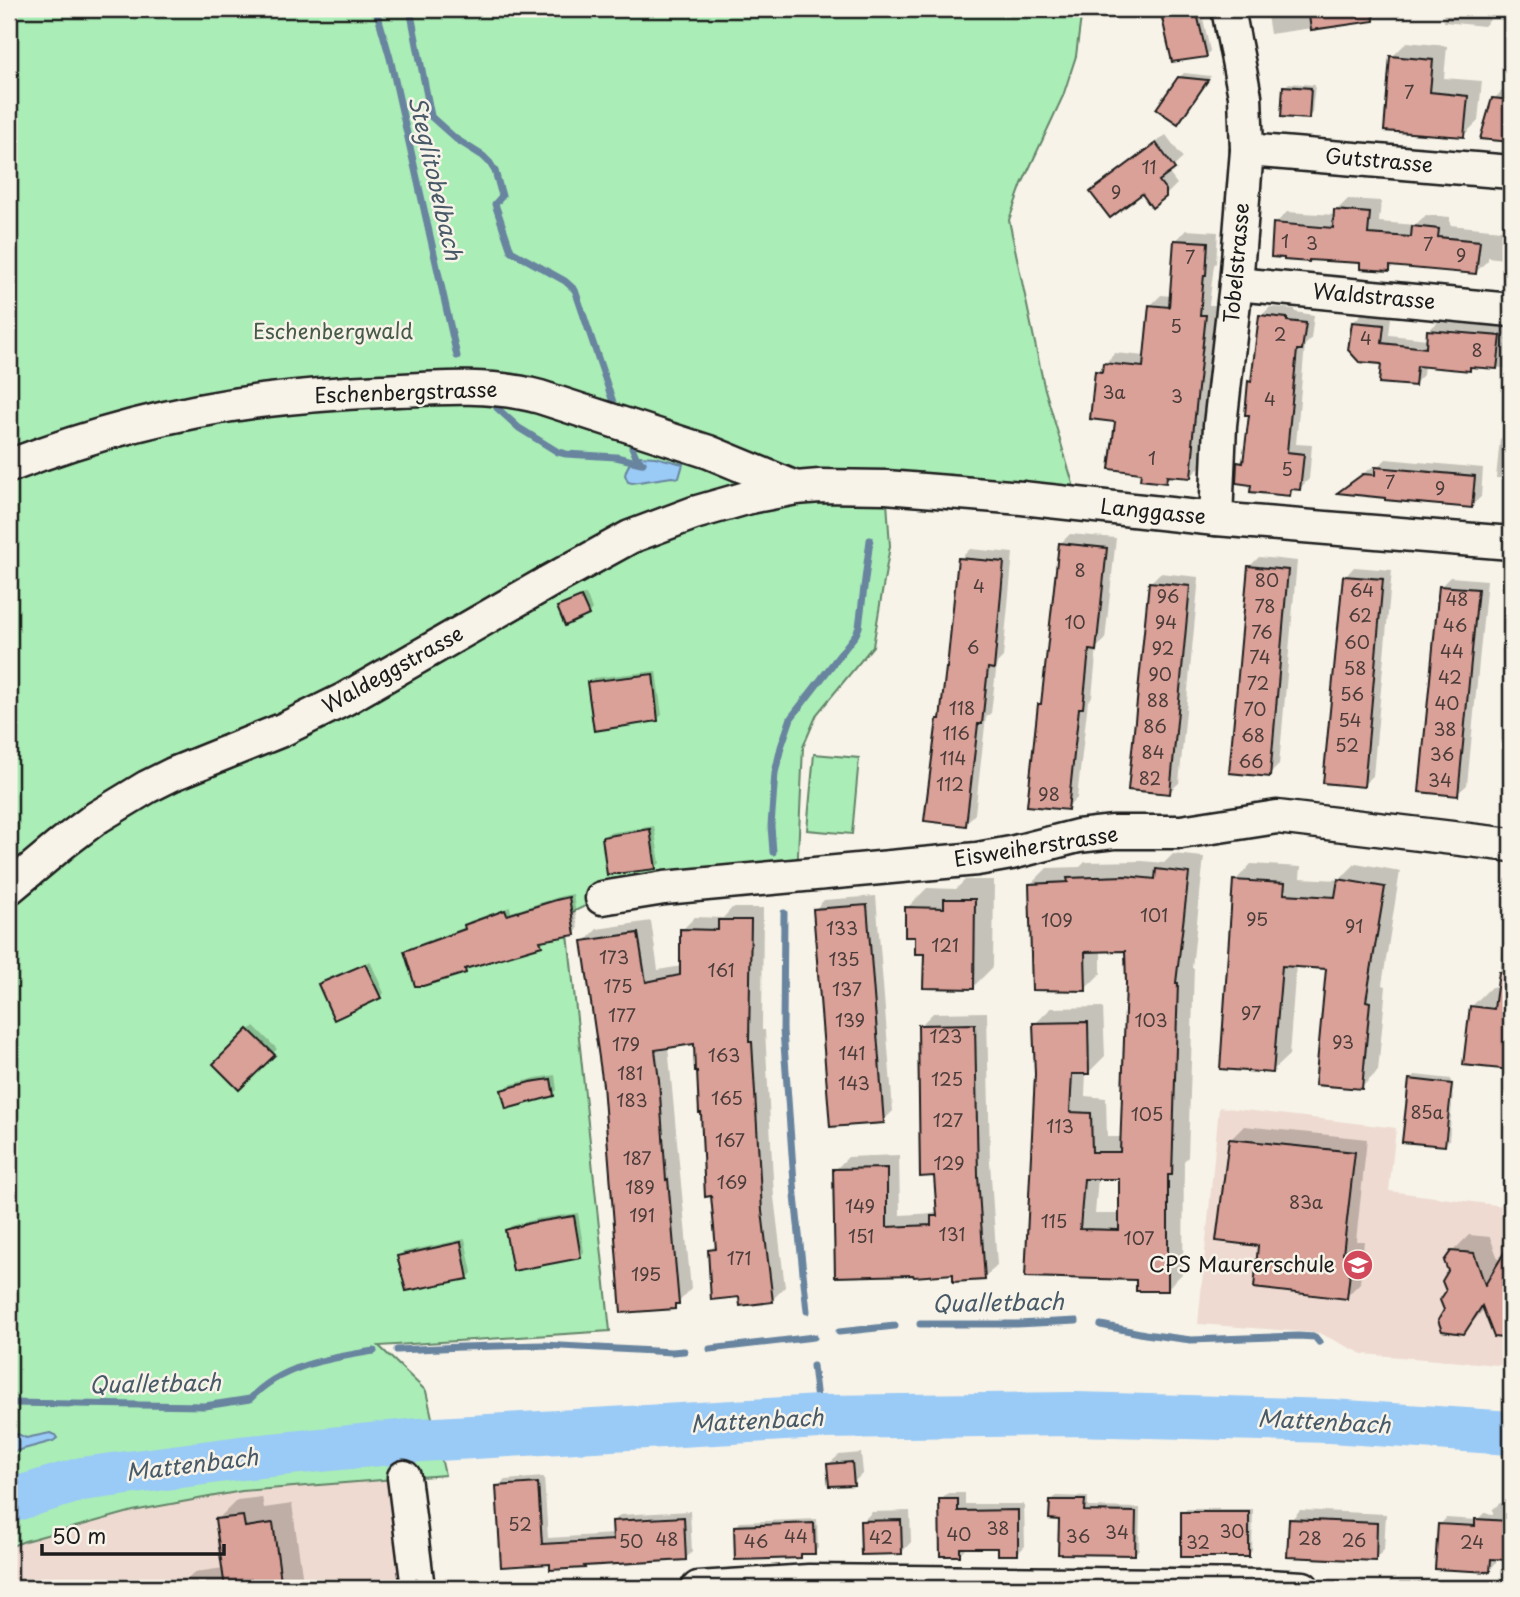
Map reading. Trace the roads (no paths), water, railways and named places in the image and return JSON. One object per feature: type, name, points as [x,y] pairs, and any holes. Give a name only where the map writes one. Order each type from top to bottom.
[{"type":"street","name":"Tobelstrasse","points":[[1216,519],[1220,425],[1236,284],[1247,150],[1245,96],[1228,9]]},
{"type":"street","name":"Gutstrasse","points":[[1247,150],[1511,172]]},
{"type":"street","name":"Waldstrasse","points":[[1236,284],[1511,310]]},
{"type":"street","name":"Eschenbergstrasse","points":[[9,466],[115,431],[225,406],[284,398],[452,387],[520,392],[540,397],[709,452],[796,488]]},
{"type":"street","name":"Langgasse","points":[[796,488],[840,485],[886,487],[1216,519],[1511,543]]},
{"type":"street","name":"Waldeggstrasse","points":[[9,888],[63,843],[122,801],[173,774],[282,730],[345,699],[605,550],[651,528],[694,513],[750,497],[796,488]]},
{"type":"street","name":"Eisweiherstrasse","points":[[602,898],[664,888],[977,859],[1078,836],[1122,832],[1181,832],[1277,817],[1511,845]]},
{"type":"street","points":[[404,1477],[418,1588]]},
{"type":"street","points":[[698,1588],[809,1581],[1303,1588]]},
{"type":"water","points":[[640,456],[683,464],[679,478],[628,482],[625,475],[627,469],[632,461]]},
{"type":"water","points":[[50,1433],[57,1438],[9,1453],[9,1437],[18,1434],[26,1438]]},
{"type":"waterway","name":"Steglitobelbach","points":[[376,9],[390,58],[457,356]]},
{"type":"waterway","points":[[410,9],[431,116]]},
{"type":"waterway","points":[[427,113],[456,139],[483,156],[495,171],[502,196],[495,204],[511,251],[565,281],[575,290],[614,405]]},
{"type":"waterway","name":"Steglitobelbach","points":[[497,408],[519,428],[558,452],[616,457],[641,463]]},
{"type":"waterway","points":[[632,447],[637,459],[643,463]]},
{"type":"waterway","points":[[773,852],[771,826],[775,773],[781,747],[791,718],[856,634],[870,540]]},
{"type":"waterway","points":[[784,913],[783,1030],[795,1196],[807,1311]]},
{"type":"waterway","name":"Qualletbach","points":[[920,1324],[1076,1321]]},
{"type":"waterway","name":"Qualletbach","points":[[1101,1325],[1191,1340],[1298,1336],[1315,1337],[1319,1342]]},
{"type":"waterway","name":"Qualletbach","points":[[839,1332],[895,1326]]},
{"type":"waterway","name":"Qualletbach","points":[[710,1349],[814,1337]]},
{"type":"waterway","name":"Qualletbach","points":[[397,1350],[543,1345],[684,1351]]},
{"type":"waterway","name":"Qualletbach","points":[[9,1403],[205,1406],[250,1399],[276,1378],[307,1365],[374,1351]]},
{"type":"waterway","points":[[813,1366],[819,1417]]},
{"type":"waterway","name":"Mattenbach","points":[[9,1501],[82,1479],[241,1458],[420,1440],[819,1417],[1074,1414],[1331,1421],[1511,1433]]},
{"type":"waterway","name":"Qualletbach","points":[[1330,1417],[1331,1421]]},
{"type":"waterway","name":"Mattenbach","points":[[302,1447],[305,1452]]},
{"type":"place","name":"CPS Maurerschule","points":[[1358,1265]]},
{"type":"park label","name":"Eschenbergwald","points":[[333,332]]}]
